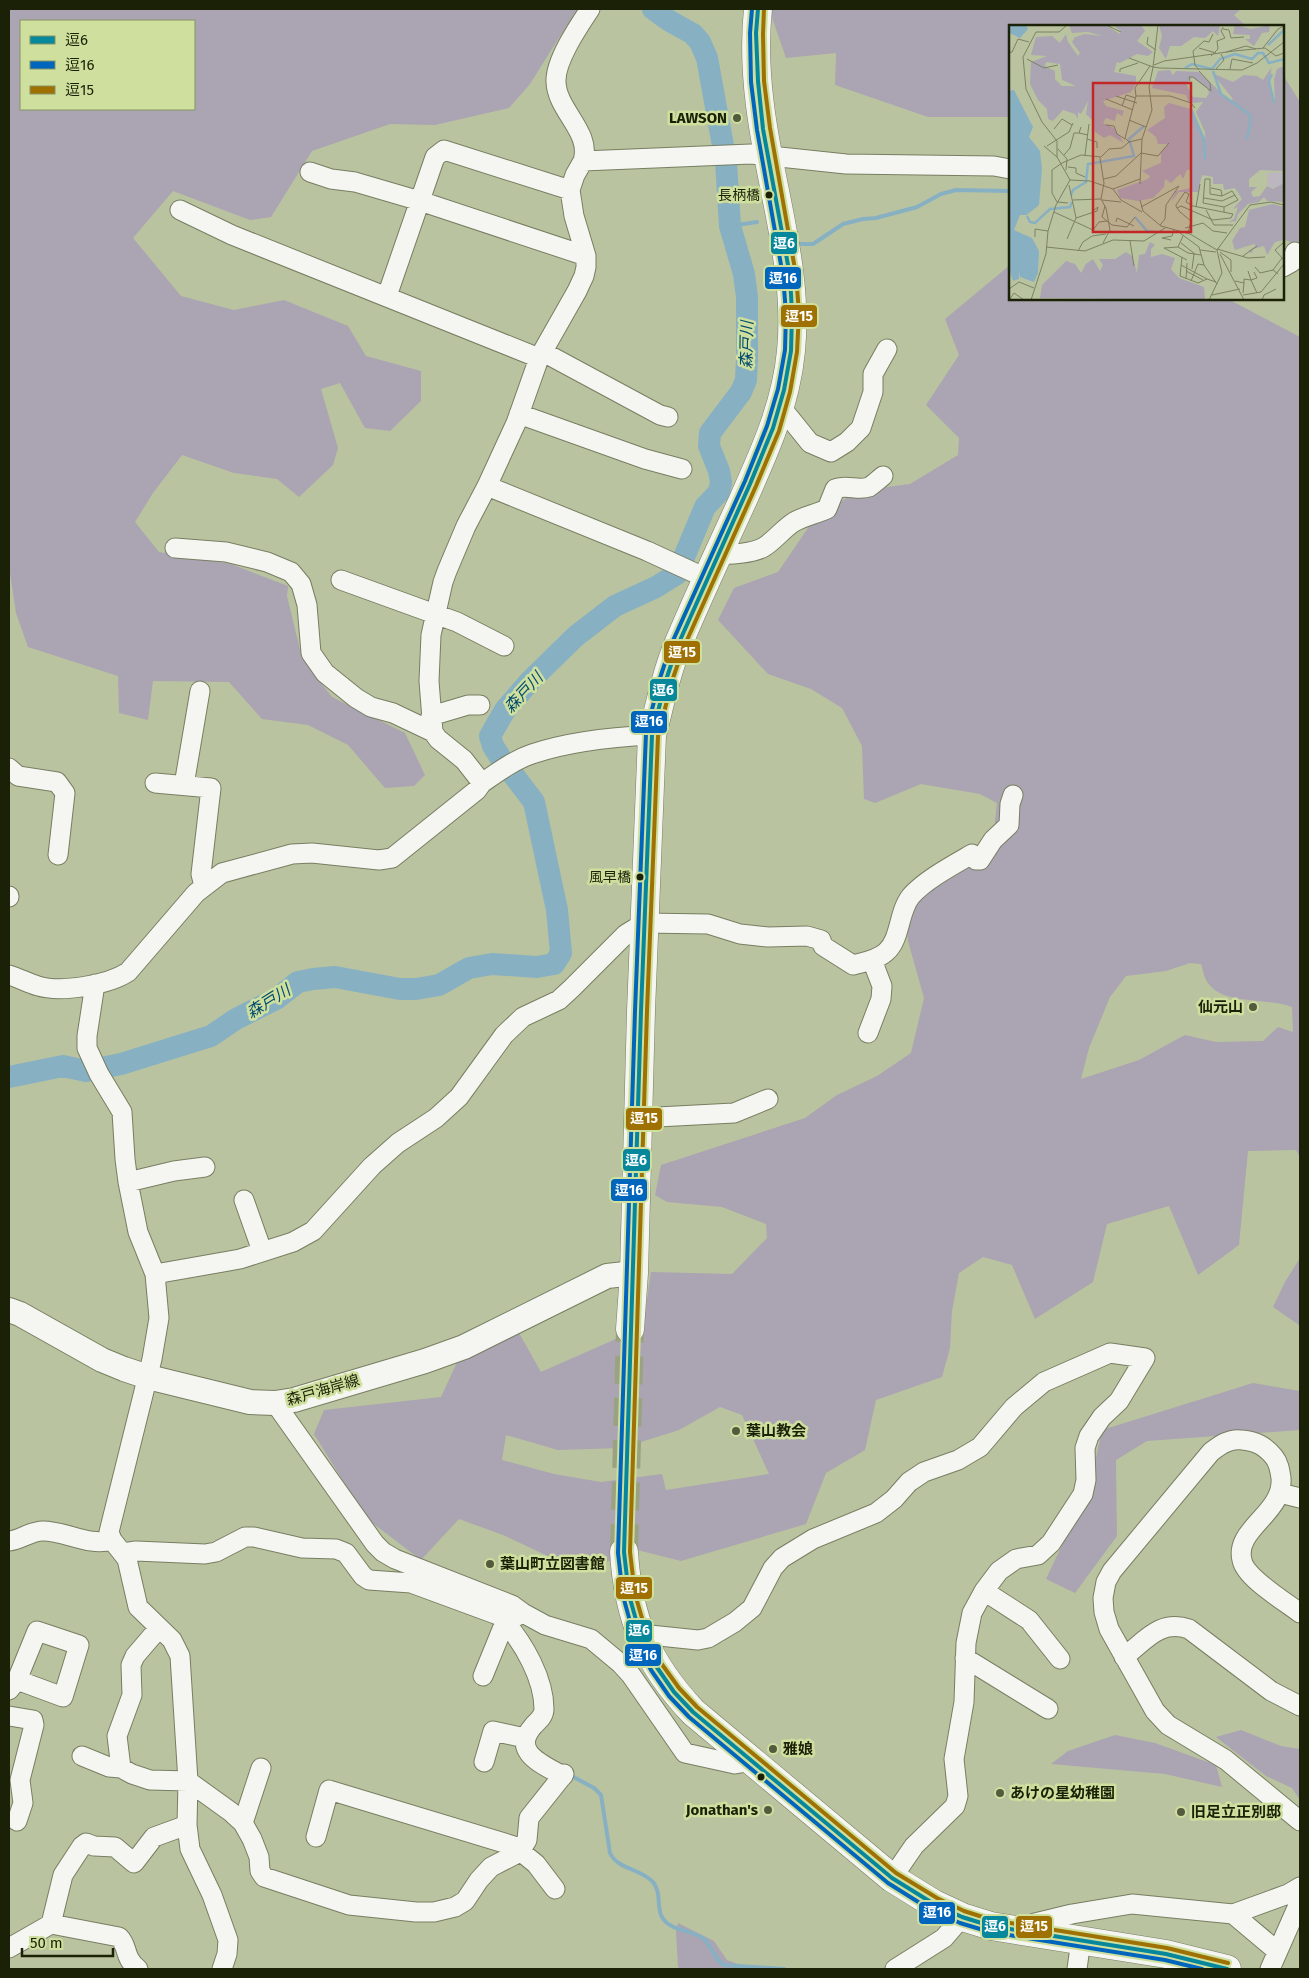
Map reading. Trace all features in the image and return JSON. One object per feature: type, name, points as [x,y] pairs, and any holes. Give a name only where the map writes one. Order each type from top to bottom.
[{"type":"highway","points":[[630,1329],[634,1273],[644,923],[652,735],[696,566],[768,445],[781,408],[791,352],[793,323],[791,281],[756,78],[755,52],[758,9]]},
{"type":"highway","points":[[624,1552],[629,1596],[640,1634],[656,1666],[674,1692],[693,1712],[892,1878],[934,1904],[962,1917],[991,1926],[1082,1940],[1166,1962],[1228,1969]]},
{"type":"main road","name":"森戸海岸線","points":[[9,1310],[20,1314],[102,1360],[124,1369],[148,1377],[250,1402],[275,1403],[294,1400],[464,1347],[607,1276],[634,1273]]},
{"type":"street","points":[[482,783],[464,760],[438,739],[432,724],[430,655],[435,614],[447,570],[466,526],[487,486],[519,414],[541,355],[577,292],[586,267],[586,256],[574,216],[570,190],[575,175],[583,161],[584,146],[558,94],[556,81],[560,64],[590,9]]},
{"type":"street","points":[[387,296],[435,157],[444,150],[570,190]]},
{"type":"street","points":[[583,161],[768,155],[846,164],[994,166],[1009,168]]},
{"type":"street","points":[[310,172],[331,179],[355,182],[420,201],[586,256]]},
{"type":"street","points":[[180,210],[232,235],[541,355],[660,415],[668,417]]},
{"type":"street","points":[[1284,266],[1292,262],[1293,252]]},
{"type":"street","points":[[781,408],[810,444],[831,452],[847,442],[861,428],[873,392],[873,374],[887,349]]},
{"type":"street","points":[[519,414],[645,459],[682,468]]},
{"type":"street","points":[[487,486],[696,566],[763,548],[793,522],[807,515],[827,509],[835,489],[840,486],[860,489],[871,486],[882,476]]},
{"type":"street","points":[[176,548],[226,552],[267,562],[291,572],[301,584],[307,605],[311,653],[325,673],[356,698],[371,707],[432,724],[468,705],[480,705]]},
{"type":"street","points":[[341,580],[457,622],[504,646]]},
{"type":"street","points":[[184,785],[200,691]]},
{"type":"street","points":[[9,976],[46,988],[59,989],[117,979],[128,972],[196,893],[222,873],[292,854],[312,853],[379,860],[392,858],[477,790],[482,783],[507,767],[533,754],[606,738],[652,735]]},
{"type":"street","points":[[9,768],[18,776],[57,782],[65,792],[58,856]]},
{"type":"street","points":[[155,783],[211,788],[200,874],[204,886]]},
{"type":"street","points":[[155,1274],[240,1259],[293,1242],[313,1231],[372,1166],[398,1143],[436,1118],[459,1097],[504,1035],[523,1017],[559,1000],[626,934],[644,923],[708,924],[740,934],[768,937],[807,936],[821,940],[823,946],[853,965],[872,960],[886,952],[894,939],[904,908],[912,896],[949,868],[972,854],[976,860],[980,860],[984,856],[993,840],[1009,825],[1010,804],[1013,795]]},
{"type":"street","points":[[868,1033],[880,999],[882,986],[872,960]]},
{"type":"street","points":[[95,984],[86,1036],[89,1052],[99,1074],[122,1112],[124,1122],[124,1159],[128,1182],[138,1232],[155,1274],[159,1318],[148,1377],[109,1527],[130,1566],[138,1607],[172,1640],[180,1656],[188,1781],[190,1849],[212,1895],[228,1940],[227,1954],[222,1969]]},
{"type":"street","points":[[638,1118],[734,1114],[768,1099]]},
{"type":"street","points":[[128,1182],[174,1170],[205,1168]]},
{"type":"street","points":[[244,1200],[262,1252]]},
{"type":"street","points":[[640,1634],[688,1639],[708,1638],[752,1608],[773,1568],[782,1558],[813,1539],[876,1514],[894,1499],[909,1482],[924,1472],[958,1460],[980,1447],[1014,1407],[1044,1382],[1110,1353],[1145,1358],[1118,1401],[1102,1417],[1089,1436],[1085,1448],[1086,1480],[1083,1494],[1051,1544],[1038,1555],[1016,1559],[999,1571],[984,1591],[972,1613],[966,1643],[964,1702],[954,1759],[958,1796],[955,1806],[914,1846],[892,1878]]},
{"type":"street","points":[[82,1756],[110,1767],[121,1768],[150,1780],[188,1781],[243,1823],[257,1848],[260,1857],[260,1871],[264,1876],[349,1905],[416,1912],[434,1912],[455,1907],[465,1901],[479,1880],[491,1867],[520,1852],[527,1840],[529,1818],[563,1775],[533,1758],[528,1752],[525,1738],[528,1731],[542,1716],[543,1703],[535,1669],[517,1636],[512,1605],[395,1559],[383,1552],[375,1544],[275,1403]]},
{"type":"street","points":[[1300,1613],[1251,1575],[1242,1562],[1242,1546],[1245,1539],[1274,1505],[1280,1493],[1280,1471],[1276,1460],[1266,1448],[1252,1441],[1237,1439],[1222,1444],[1211,1452],[1121,1559],[1106,1582],[1103,1598],[1104,1612],[1109,1629],[1155,1711],[1168,1724],[1226,1760],[1300,1821]]},
{"type":"street","points":[[1280,1493],[1300,1498]]},
{"type":"street","points":[[9,1541],[40,1531],[136,1551],[205,1554],[216,1552],[245,1537],[254,1537],[302,1548],[336,1549],[346,1553],[363,1576],[369,1580],[411,1583],[498,1615],[545,1625],[591,1639],[631,1675],[685,1753],[735,1764],[752,1761]]},
{"type":"street","points":[[984,1591],[1029,1620],[1060,1659]]},
{"type":"street","points":[[483,1676],[514,1618]]},
{"type":"street","points":[[1124,1657],[1158,1630],[1168,1626],[1179,1626],[1188,1629],[1271,1691],[1300,1706]]},
{"type":"street","points":[[121,1768],[117,1736],[132,1695],[131,1665],[135,1656],[159,1628]]},
{"type":"street","points":[[965,1658],[1048,1709]]},
{"type":"street","points":[[9,1716],[33,1720],[34,1725],[20,1780],[23,1804],[17,1821]]},
{"type":"street","points":[[484,1762],[493,1731],[525,1738]]},
{"type":"street","points":[[243,1823],[261,1768]]},
{"type":"street","points":[[316,1838],[329,1790],[514,1846],[536,1864],[555,1889]]},
{"type":"street","points":[[51,1924],[63,1876],[82,1846],[86,1843],[94,1846],[115,1847],[134,1863],[154,1838],[188,1825]]},
{"type":"street","points":[[1020,1931],[1034,1923],[1132,1904],[1233,1914],[1280,1897],[1300,1887]]},
{"type":"street","points":[[1270,1969],[1300,1901]]},
{"type":"street","points":[[1233,1914],[1278,1951]]},
{"type":"street","points":[[896,1961],[924,1951],[944,1938],[962,1917]]},
{"type":"street","points":[[9,1948],[51,1924],[119,1937],[124,1942],[126,1955],[138,1969]]},
{"type":"street","points":[[1076,1969],[1082,1940]]},
{"type":"shaded area","points":[[9,9],[577,9],[530,84],[509,108],[435,125],[390,124],[312,151],[271,217],[250,220],[173,191],[133,238],[181,296],[234,310],[284,300],[348,326],[366,356],[421,371],[421,401],[390,431],[365,428],[340,383],[321,389],[338,448],[333,465],[299,497],[277,479],[234,473],[182,455],[153,493],[135,522],[159,552],[231,564],[288,586],[287,596],[302,658],[332,697],[405,733],[425,775],[414,786],[385,788],[348,745],[308,725],[262,719],[229,682],[153,681],[148,720],[119,713],[118,676],[28,647],[16,613],[9,566]]},
{"type":"shaded area","points":[[769,9],[1241,9],[1234,15],[1245,25],[1009,25],[1009,117],[928,117],[835,85],[836,53],[786,58]]},
{"type":"shaded area","points":[[1284,77],[1300,102],[1300,246],[1284,239]]},
{"type":"shaded area","points":[[1009,266],[1009,300],[1230,300],[1300,337],[1300,1157],[1296,1150],[1248,1151],[1239,1245],[1198,1275],[1169,1206],[1107,1224],[1093,1282],[1035,1319],[1012,1265],[983,1257],[959,1273],[952,1311],[950,1348],[942,1377],[876,1400],[865,1450],[826,1473],[806,1524],[681,1561],[637,1550],[602,1564],[556,1560],[503,1535],[459,1519],[421,1560],[366,1518],[314,1434],[324,1410],[441,1397],[459,1358],[519,1333],[541,1372],[643,1327],[651,1272],[732,1274],[767,1238],[766,1224],[722,1207],[667,1202],[655,1195],[661,1165],[805,1118],[837,1095],[877,1076],[911,1053],[924,998],[908,941],[905,915],[994,830],[997,803],[980,794],[921,784],[875,803],[864,799],[862,746],[842,708],[811,689],[768,674],[718,620],[734,588],[778,572],[812,522],[856,491],[910,484],[958,455],[959,438],[926,405],[959,355],[945,319]],"holes":[[[1190,963],[1201,964],[1208,983],[1224,995],[1292,1007],[1293,1032],[1278,1027],[1263,1041],[1216,1042],[1185,1035],[1139,1060],[1081,1079],[1089,1048],[1110,997],[1126,976],[1166,971]],[[720,1407],[742,1415],[769,1474],[666,1490],[662,1474],[601,1482],[554,1474],[502,1460],[506,1435],[558,1450],[622,1448],[679,1430]]]},
{"type":"shaded area","points":[[1300,1258],[1300,1337],[1299,1325],[1273,1307],[1285,1282]]},
{"type":"shaded area","points":[[1253,1383],[1300,1391],[1300,1430],[1147,1441],[1116,1460],[1117,1536],[1075,1593],[1046,1579],[1090,1486],[1102,1430]]},
{"type":"shaded area","points":[[1241,1730],[1281,1746],[1300,1749],[1300,1800],[1292,1788],[1266,1776],[1216,1737]]},
{"type":"shaded area","points":[[1115,1735],[1155,1743],[1216,1765],[1222,1787],[1165,1774],[1051,1764],[1068,1751]]},
{"type":"shaded area","points":[[678,1923],[714,1941],[727,1960],[751,1969],[681,1969],[678,1967],[676,1932]]},
{"type":"waterway","name":"森戸川","points":[[9,1077],[63,1066],[86,1071],[121,1064],[211,1036],[236,1019],[276,999],[298,982],[335,977],[400,989],[416,989],[439,985],[469,968],[492,964],[537,967],[554,964],[561,953],[557,910],[534,802],[502,760],[493,746],[490,736],[505,710],[531,680],[576,636],[615,606],[656,587],[677,574],[705,507],[719,492],[721,482],[719,471],[709,446],[710,433],[741,392],[746,380],[747,297],[744,274],[730,226],[726,162],[707,58],[700,42],[693,34],[653,9]]},
{"type":"waterway","points":[[797,244],[813,244],[843,224],[876,218],[917,207],[941,194],[956,190],[1009,191]]},
{"type":"waterway","points":[[730,226],[757,222]]},
{"type":"waterway","points":[[568,1774],[594,1788],[601,1795],[610,1853],[618,1863],[648,1877],[653,1882],[657,1890],[660,1911],[664,1921],[669,1925],[704,1939],[718,1960],[724,1965],[784,1969]]},
{"type":"tunnel","points":[[624,1552],[630,1329]]},
{"type":"transit line","name":"逗16","points":[[752,9],[750,33],[751,82],[757,130],[783,276],[786,313],[785,350],[778,389],[767,426],[745,481],[671,645],[660,678],[646,733],[635,1011],[618,1553],[623,1596],[634,1636],[651,1670],[669,1696],[689,1717],[888,1883],[931,1910],[960,1923],[990,1932],[1165,1960],[1202,1969]]},
{"type":"transit line","name":"逗6","points":[[758,9],[756,33],[758,81],[763,129],[790,276],[792,313],[791,351],[784,390],[773,428],[677,647],[666,680],[652,735],[641,1011],[624,1552],[629,1595],[640,1634],[656,1666],[674,1692],[693,1712],[892,1878],[934,1904],[962,1917],[991,1926],[1166,1954],[1227,1969]]},
{"type":"transit line","name":"逗15","points":[[764,9],[764,81],[770,128],[796,275],[799,313],[797,352],[790,392],[779,431],[683,649],[672,681],[658,736],[647,1011],[630,1552],[635,1594],[646,1632],[661,1663],[679,1688],[697,1707],[896,1873],[937,1898],[964,1911],[992,1920],[1167,1948],[1228,1963]]},
{"type":"place","name":"LAWSON","points":[[737,118]]},
{"type":"place","name":"長柄橋","points":[[769,195]]},
{"type":"place","name":"風早橋","points":[[640,877]]},
{"type":"place","name":"仙元山","points":[[1253,1007]]},
{"type":"place","name":"葉山教会","points":[[736,1431]]},
{"type":"place","name":"葉山町立図書館","points":[[490,1564]]},
{"type":"place","name":"雅娘","points":[[773,1749]]},
{"type":"place","name":"あけの星幼稚園","points":[[1000,1793]]},
{"type":"place","name":"Jonathan's","points":[[768,1810]]},
{"type":"place","name":"旧足立正別邸","points":[[1181,1812]]}]
